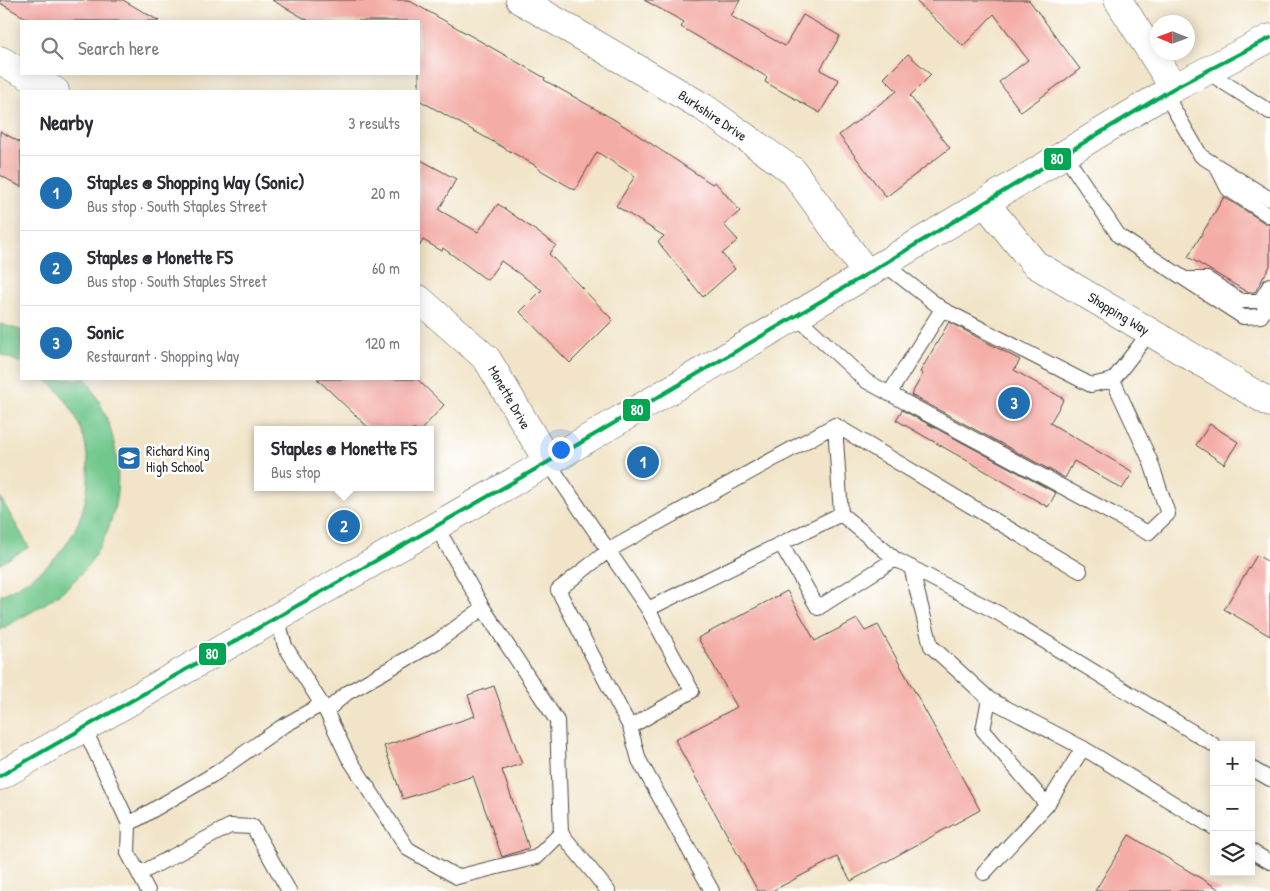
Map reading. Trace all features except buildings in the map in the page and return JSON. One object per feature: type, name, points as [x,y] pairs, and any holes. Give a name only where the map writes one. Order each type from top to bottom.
[{"type":"main road","name":"Burkshire Drive","points":[[520,0],[703,107],[793,171],[876,269]]},
{"type":"main road","points":[[1118,0],[1169,91]]},
{"type":"main road","points":[[0,776],[548,462],[876,269],[1169,91],[1270,38]]},
{"type":"main road","points":[[0,60],[20,71]]},
{"type":"main road","points":[[26,75],[53,90]]},
{"type":"main road","name":"Shopping Way","points":[[984,204],[1035,264],[1270,403]]},
{"type":"main road","name":"Monette Drive","points":[[420,301],[487,359],[548,462]]},
{"type":"lane","points":[[1206,71],[1270,112]]},
{"type":"lane","points":[[1169,91],[1200,156],[1270,199]]},
{"type":"lane","points":[[1064,154],[1119,236],[1244,316],[1261,316],[1270,301]]},
{"type":"lane","points":[[1216,165],[1228,190],[1270,216]]},
{"type":"lane","points":[[876,269],[942,309],[1091,385],[1113,380],[1150,332]]},
{"type":"lane","points":[[1185,279],[1207,279],[1241,301],[1260,300],[1270,285]]},
{"type":"lane","points":[[889,394],[942,309]]},
{"type":"lane","points":[[796,316],[866,381],[1148,533],[1168,514],[1150,460],[1113,380]]},
{"type":"lane","points":[[835,425],[841,514],[895,558],[1000,614],[1210,743]]},
{"type":"lane","points":[[712,891],[639,760],[630,727],[558,590],[609,550],[835,425]]},
{"type":"lane","points":[[835,425],[1080,571]]},
{"type":"lane","points":[[548,462],[648,609],[692,692],[630,727]]},
{"type":"lane","points":[[648,609],[841,514]]},
{"type":"lane","points":[[436,526],[482,608],[557,721],[560,833],[608,891]]},
{"type":"lane","points":[[781,544],[818,608],[895,558]]},
{"type":"lane","points":[[912,567],[932,646],[989,699],[1083,748],[1210,826]]},
{"type":"lane","points":[[129,824],[216,773],[280,728],[324,707],[438,641],[482,608]]},
{"type":"lane","points":[[277,617],[285,646],[324,707],[348,757],[408,849],[456,877],[538,857],[560,833]]},
{"type":"lane","points":[[989,699],[983,730],[1047,805]]},
{"type":"lane","points":[[84,728],[129,824],[128,853],[148,891]]},
{"type":"lane","points":[[984,873],[1047,805],[1083,748]]},
{"type":"lane","points":[[1255,770],[1270,779]]},
{"type":"lane","points":[[139,874],[230,826],[253,827],[289,891]]},
{"type":"lane","points":[[1255,853],[1270,862]]},
{"type":"green space","points":[[0,324],[20,330],[20,363],[0,354]]},
{"type":"green space","points":[[46,380],[87,380],[100,403],[110,428],[116,453],[118,479],[115,505],[108,529],[96,553],[79,576],[51,599],[0,630],[0,596],[37,574],[56,557],[71,537],[81,514],[87,490],[88,465],[84,441],[76,418],[63,397]]},
{"type":"green space","points":[[0,497],[29,547],[0,564]]},
{"type":"transit line","name":"80","points":[[0,776],[548,462],[867,274],[1174,88],[1270,38]]},
{"type":"place","name":"Sonic","points":[[1014,403]]},
{"type":"place","name":"Richard King High School","points":[[129,458]]},
{"type":"place","name":"Staples @ Shopping Way (Sonic)","points":[[643,462]]},
{"type":"place","name":"Staples @ Monette FS","points":[[344,526]]}]
